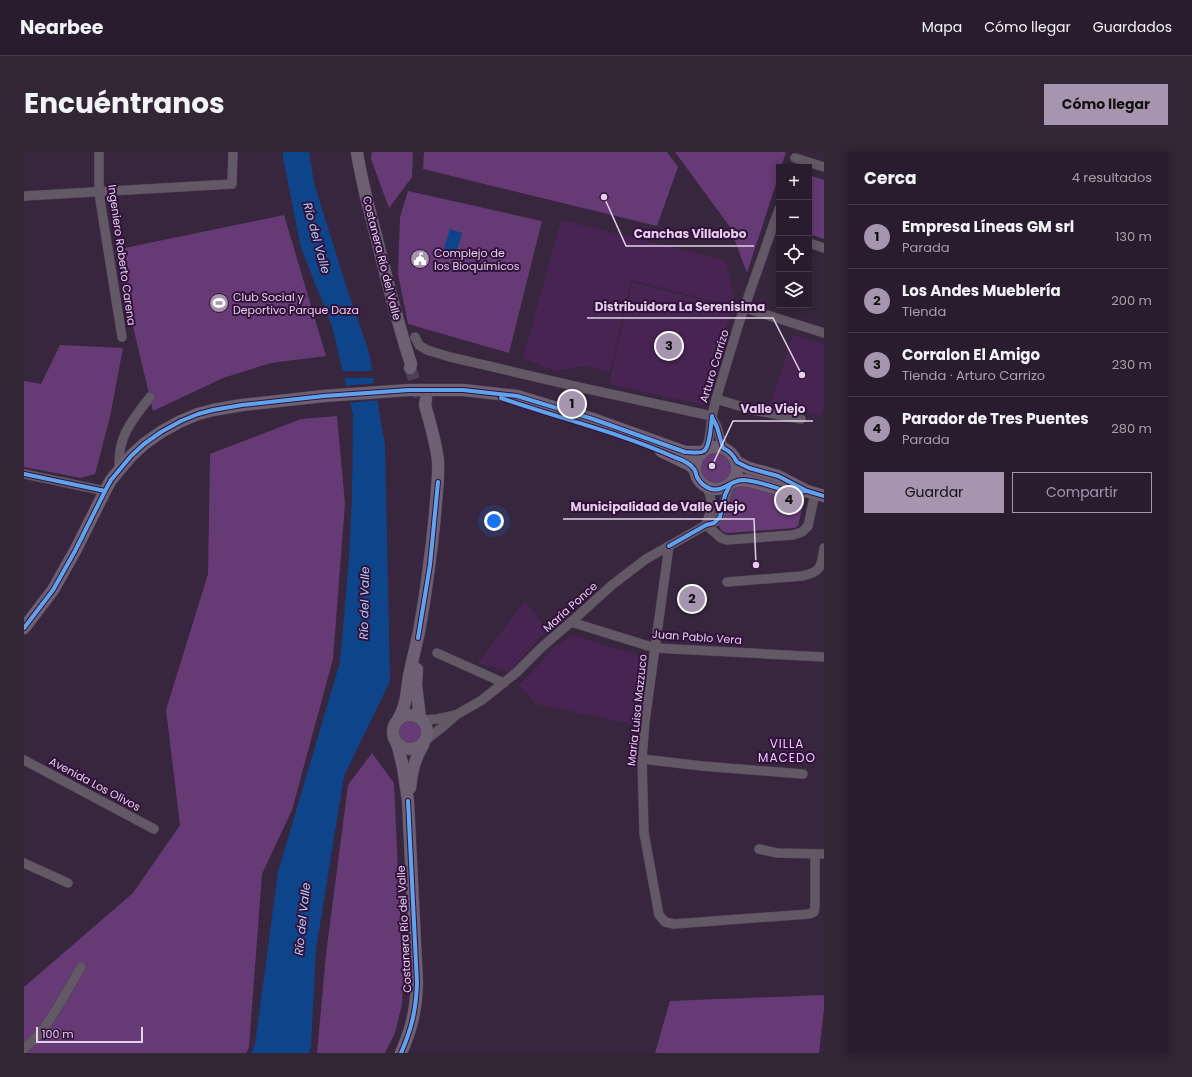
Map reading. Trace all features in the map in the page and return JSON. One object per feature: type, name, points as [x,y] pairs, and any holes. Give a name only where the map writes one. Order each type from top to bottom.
[{"type":"main road","name":"Costanera Río del Valle","points":[[357,152],[392,298],[412,366]]},
{"type":"main road","points":[[24,628],[45,602],[62,575],[105,491],[119,470],[135,452],[161,432],[181,421],[213,410],[242,405],[324,396],[409,390],[449,389],[517,396],[593,419],[685,452],[704,451],[715,447],[723,448],[730,452],[737,462],[737,475],[731,484]]},
{"type":"main road","points":[[488,393],[650,447],[690,464],[695,470]]},
{"type":"main road","points":[[418,638],[416,685],[421,719],[427,728],[428,734],[424,742],[413,750],[408,750],[397,743],[393,736],[393,731],[394,725],[398,720],[406,701],[410,671],[418,638],[430,565],[438,482],[436,450],[424,402]]},
{"type":"main road","points":[[704,451],[698,457],[695,470],[697,478],[707,487],[718,490],[741,480],[794,492],[815,493]]},
{"type":"main road","points":[[737,462],[748,468],[778,476],[815,493]]},
{"type":"main road","points":[[398,720],[409,715],[421,719]]},
{"type":"main road","name":"Costanera Río del Valle","points":[[408,801],[413,765],[424,742]]},
{"type":"main road","name":"Costanera Río del Valle","points":[[397,743],[403,767],[408,801],[417,983],[416,1005],[411,1030],[401,1053]]},
{"type":"street","name":"Ingeniero Roberto Carena","points":[[99,152],[99,191],[122,337]]},
{"type":"street","points":[[24,196],[232,184],[233,152]]},
{"type":"street","points":[[795,159],[824,167]]},
{"type":"street","name":"Arturo Carrizo","points":[[704,451],[709,440],[716,399],[744,308],[775,233]]},
{"type":"street","points":[[812,244],[824,248]]},
{"type":"street","points":[[744,308],[824,333]]},
{"type":"street","points":[[415,337],[419,345],[427,350],[450,357],[712,416]]},
{"type":"street","points":[[119,470],[119,452],[123,437],[135,416],[150,397]]},
{"type":"street","points":[[716,399],[753,410],[801,419]]},
{"type":"street","name":"Arturo Carrizo","points":[[712,416],[723,448]]},
{"type":"street","points":[[24,474],[105,491]]},
{"type":"street","name":"María Ponce","points":[[424,742],[456,715],[482,700],[518,672],[543,646],[612,585],[636,566],[706,525],[714,523],[720,517],[725,495],[731,484]]},
{"type":"street","points":[[707,487],[712,500],[712,509],[706,525],[721,538],[727,540],[793,535],[802,532],[808,526],[815,493]]},
{"type":"street","name":"Maria Luisa Mazzuco","points":[[669,546],[645,720],[642,759],[644,833],[658,915],[665,922],[674,924],[809,914],[814,912],[815,907],[819,854]]},
{"type":"street","points":[[727,582],[812,574],[819,569],[824,548]]},
{"type":"street","name":"Juan Pablo Vera","points":[[571,622],[655,648],[824,657]]},
{"type":"street","points":[[437,653],[504,682]]},
{"type":"street","name":"María Ponce","points":[[421,719],[437,719],[456,715]]},
{"type":"street","points":[[642,759],[702,766],[803,774]]},
{"type":"street","name":"Avenida Los Olivos","points":[[24,760],[154,829]]},
{"type":"street","points":[[759,849],[777,853],[819,854]]},
{"type":"street","points":[[26,866],[68,883]]},
{"type":"street","points":[[24,1049],[39,1034],[48,1022],[62,1001],[81,967]]},
{"type":"shaded area","points":[[372,152],[413,152],[412,177],[389,208],[371,159]]},
{"type":"shaded area","points":[[424,152],[667,152],[678,167],[657,226],[423,169]]},
{"type":"shaded area","points":[[675,152],[786,152],[782,164],[776,164],[776,184],[747,273],[730,227]]},
{"type":"shaded area","points":[[812,176],[824,180],[824,239],[812,235]]},
{"type":"shaded area","name":"Complejo de los Bioquímicos","points":[[408,191],[542,221],[509,353],[408,324],[398,274],[400,217]]},
{"type":"shaded area","name":"Club Social y Deportivo Parque Daza","points":[[284,215],[326,356],[271,363],[223,378],[153,411],[115,250]]},
{"type":"shaded area","points":[[561,220],[725,260],[736,307],[631,280],[610,372],[584,366],[556,371],[523,358]]},
{"type":"shaded area","points":[[632,282],[732,308],[703,405],[609,384]]},
{"type":"shaded area","points":[[793,335],[824,344],[824,408],[822,416],[770,405]]},
{"type":"shaded area","points":[[60,345],[123,348],[110,417],[95,474],[81,478],[24,467],[24,381],[41,384]]},
{"type":"shaded area","points":[[337,416],[345,503],[333,659],[292,810],[262,874],[249,1047],[246,1053],[24,1053],[24,987],[133,893],[180,825],[166,710],[208,574],[210,454],[301,419]]},
{"type":"shaded area","points":[[716,452],[727,457],[732,468],[727,479],[716,484],[705,479],[700,468],[705,457]]},
{"type":"shaded area","points":[[742,482],[777,495],[799,501],[802,504],[802,509],[798,526],[795,528],[729,533],[722,531],[719,525],[731,489]]},
{"type":"shaded area","points":[[525,601],[547,630],[510,671],[478,663]]},
{"type":"shaded area","points":[[572,635],[647,658],[633,724],[536,704],[519,685],[557,645]]},
{"type":"shaded area","points":[[410,719],[420,723],[424,733],[420,743],[410,747],[400,743],[396,733],[400,723]]},
{"type":"shaded area","points":[[372,753],[394,783],[403,980],[402,1004],[395,1033],[385,1053],[317,1053],[326,954],[348,785]]},
{"type":"shaded area","points":[[824,995],[824,1009],[819,1053],[655,1053],[670,1001]]},
{"type":"water","name":"Río del Valle","points":[[283,152],[309,152],[314,183],[346,286],[369,352],[385,445],[390,681],[344,776],[316,949],[311,1045],[309,1053],[251,1053],[255,1045],[278,872],[340,662],[349,559],[352,498],[353,415],[332,326],[301,248]]},
{"type":"water","points":[[450,229],[462,233],[455,258],[442,255]]},
{"type":"pier","points":[[340,371],[374,371],[375,378],[342,378]]},
{"type":"pier","points":[[376,383],[379,400],[348,403],[344,386]]},
{"type":"tunnel","points":[[410,368],[421,399]]},
{"type":"cycle path","points":[[24,628],[53,590],[75,551],[111,480],[131,456],[144,444],[161,432],[198,414],[242,405],[324,396],[409,390],[463,390],[517,396],[593,419],[685,452],[695,453],[704,451],[708,445],[712,416]]},
{"type":"cycle path","points":[[501,398],[631,440],[682,460],[692,467],[701,483],[711,489],[715,490],[723,488],[734,482],[747,480],[790,492],[807,491]]},
{"type":"cycle path","points":[[713,419],[723,448],[732,454],[737,462],[749,468],[778,476],[807,491],[824,496]]},
{"type":"cycle path","points":[[24,474],[105,491]]},
{"type":"cycle path","points":[[418,638],[430,565],[438,482]]},
{"type":"cycle path","points":[[669,546],[706,525],[714,523],[720,517],[725,495],[730,485]]},
{"type":"cycle path","points":[[401,1053],[413,1019],[417,983],[408,801]]},
{"type":"place","name":"Canchas Villalobo","points":[[604,197]]},
{"type":"place","name":"Complejo de los Bioquímicos","points":[[420,259]]},
{"type":"place","name":"Club Social y Deportivo Parque Daza","points":[[219,303]]},
{"type":"place","name":"Corralon El Amigo","points":[[669,346]]},
{"type":"place","name":"Distribuidora La Serenisima","points":[[802,375]]},
{"type":"place","name":"Empresa Líneas GM srl","points":[[572,404]]},
{"type":"place","name":"Valle Viejo","points":[[712,466]]},
{"type":"place","name":"Parador de Tres Puentes","points":[[789,500]]},
{"type":"place","name":"Municipalidad de Valle Viejo","points":[[756,565]]},
{"type":"place","name":"Los Andes Mueblería","points":[[692,599]]},
{"type":"district","name":"VILLA MACEDO","points":[[787,750]]}]
